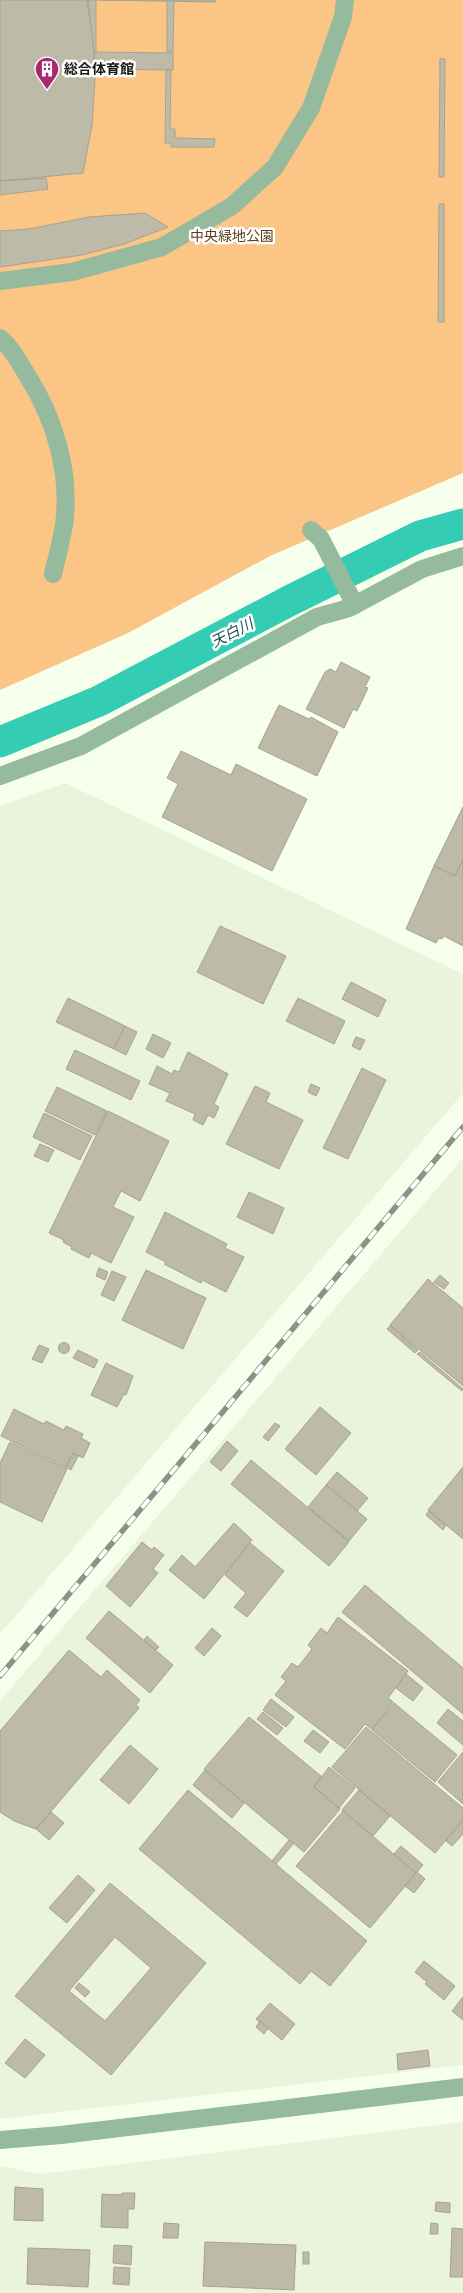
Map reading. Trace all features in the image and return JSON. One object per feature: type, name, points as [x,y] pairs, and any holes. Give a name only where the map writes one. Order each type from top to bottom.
[{"type":"street","points":[[0,281],[72,272],[162,247],[232,206],[275,167],[311,108],[343,17],[345,0]]},
{"type":"street","points":[[0,338],[9,345],[37,390],[56,431],[64,479],[64,523],[53,574]]},
{"type":"street","points":[[316,535],[353,601]]},
{"type":"street","points":[[0,776],[81,746],[317,617],[349,608],[353,601],[422,569],[463,556]]},
{"type":"street","points":[[0,2140],[60,2135],[463,2087]]},
{"type":"shaded area","points":[[65,783],[463,974],[463,1093],[0,1634],[0,806]]},
{"type":"shaded area","points":[[463,1158],[463,2065],[0,2119],[0,1701]]},
{"type":"shaded area","points":[[463,2122],[463,2293],[0,2293],[0,2166],[40,2174]]},
{"type":"green space","name":"中央緑地公園","points":[[0,0],[463,0],[463,473],[270,556],[128,633],[0,690]]},
{"type":"building","name":"総合体育館","points":[[0,0],[87,0],[93,39],[95,79],[92,125],[83,173],[0,181]]},
{"type":"building","points":[[88,0],[96,0],[96,52],[94,52]]},
{"type":"building","points":[[97,0],[215,0],[215,2]]},
{"type":"building","points":[[167,1],[174,1],[173,52],[167,52]]},
{"type":"building","points":[[94,52],[173,53],[173,70],[95,69]]},
{"type":"building","points":[[440,59],[445,59],[444,177],[439,177]]},
{"type":"building","points":[[166,70],[171,70],[170,129],[175,129],[175,138],[215,139],[214,147],[171,147],[171,143],[165,143]]},
{"type":"building","points":[[46,178],[48,189],[0,195],[0,181]]},
{"type":"building","points":[[439,204],[444,204],[444,322],[438,322]]},
{"type":"building","points":[[145,213],[168,227],[124,244],[82,255],[0,267],[0,231],[29,229],[89,217]]},
{"type":"building","points":[[341,662],[370,677],[365,687],[368,688],[357,711],[353,709],[344,728],[306,709],[325,672],[330,669],[336,672]]},
{"type":"building","points":[[279,705],[309,719],[311,717],[338,732],[317,776],[258,748]]},
{"type":"building","points":[[181,751],[231,775],[236,764],[307,799],[272,871],[162,817],[178,784],[167,778]]},
{"type":"building","points":[[463,807],[463,860],[455,876],[434,866]]},
{"type":"building","points":[[463,860],[463,946],[444,936],[442,939],[439,938],[436,943],[406,929],[434,866],[455,876]]},
{"type":"building","points":[[220,926],[286,956],[263,1004],[197,972]]},
{"type":"building","points":[[351,982],[386,1000],[378,1017],[342,999]]},
{"type":"building","points":[[68,998],[125,1026],[114,1049],[56,1022]]},
{"type":"building","points":[[298,998],[345,1021],[334,1044],[286,1021]]},
{"type":"building","points":[[125,1026],[137,1032],[126,1055],[114,1049]]},
{"type":"building","points":[[153,1034],[171,1043],[163,1058],[146,1049]]},
{"type":"building","points":[[356,1037],[365,1040],[360,1050],[352,1046]]},
{"type":"building","points":[[75,1050],[140,1081],[131,1100],[66,1069]]},
{"type":"building","points":[[188,1052],[228,1074],[214,1104],[219,1107],[214,1118],[208,1115],[203,1125],[193,1120],[195,1114],[166,1101],[170,1093],[149,1084],[157,1066],[172,1074],[174,1070],[179,1072]]},
{"type":"building","points":[[362,1068],[386,1080],[348,1159],[323,1148]]},
{"type":"building","points":[[311,1084],[320,1088],[316,1096],[308,1092]]},
{"type":"building","points":[[255,1086],[270,1093],[266,1102],[303,1120],[279,1169],[226,1144]]},
{"type":"building","points":[[57,1087],[107,1111],[95,1135],[45,1111]]},
{"type":"building","points":[[108,1111],[169,1141],[140,1201],[121,1191],[113,1207],[134,1217],[111,1263],[91,1253],[89,1258],[71,1249],[72,1247],[63,1242],[64,1240],[49,1233]]},
{"type":"building","points":[[44,1113],[92,1136],[80,1160],[33,1137]]},
{"type":"building","points":[[40,1144],[54,1150],[48,1162],[34,1156]]},
{"type":"building","points":[[249,1192],[284,1208],[273,1234],[237,1217]]},
{"type":"building","points":[[165,1212],[227,1244],[225,1248],[244,1257],[226,1292],[202,1280],[201,1283],[164,1264],[166,1262],[146,1252]]},
{"type":"building","points":[[99,1268],[108,1272],[105,1280],[96,1276]]},
{"type":"building","points":[[146,1270],[206,1298],[183,1349],[122,1320]]},
{"type":"building","points":[[112,1271],[126,1277],[114,1301],[101,1295]]},
{"type":"building","points":[[440,1275],[449,1283],[444,1289],[434,1282]]},
{"type":"building","points":[[428,1279],[463,1308],[463,1386],[390,1325]]},
{"type":"building","points":[[390,1326],[418,1350],[415,1353],[387,1329]]},
{"type":"building","points":[[62,1343],[66,1343],[69,1348],[68,1352],[62,1353],[59,1350],[59,1346]]},
{"type":"building","points":[[39,1345],[49,1349],[42,1363],[32,1359]]},
{"type":"building","points":[[78,1350],[98,1360],[94,1368],[73,1358]]},
{"type":"building","points":[[420,1352],[463,1389],[462,1391],[417,1354]]},
{"type":"building","points":[[106,1363],[133,1376],[126,1395],[124,1394],[117,1407],[91,1395]]},
{"type":"building","points":[[320,1407],[351,1433],[316,1475],[285,1449]]},
{"type":"building","points":[[14,1409],[44,1424],[46,1421],[64,1430],[66,1426],[83,1434],[81,1438],[90,1443],[83,1458],[73,1453],[66,1467],[1,1436]]},
{"type":"building","points":[[275,1423],[280,1426],[268,1441],[263,1437]]},
{"type":"building","points":[[227,1441],[238,1451],[221,1471],[210,1462]]},
{"type":"building","points":[[10,1442],[67,1469],[42,1522],[0,1502],[0,1463]]},
{"type":"building","points":[[73,1453],[78,1456],[71,1470],[66,1467]]},
{"type":"building","points":[[251,1460],[349,1542],[329,1566],[231,1484]]},
{"type":"building","points":[[463,1467],[463,1539],[428,1510]]},
{"type":"building","points":[[337,1472],[368,1498],[357,1511],[326,1485]]},
{"type":"building","points":[[326,1485],[367,1519],[349,1541],[308,1507]]},
{"type":"building","points":[[429,1511],[446,1525],[443,1530],[426,1515]]},
{"type":"building","points":[[234,1523],[252,1540],[204,1599],[169,1570],[182,1555],[195,1567]]},
{"type":"building","points":[[142,1542],[152,1550],[154,1547],[164,1555],[153,1569],[158,1573],[130,1607],[106,1586]]},
{"type":"building","points":[[250,1543],[284,1571],[247,1617],[234,1607],[246,1593],[225,1575]]},
{"type":"building","points":[[365,1585],[463,1668],[463,1714],[342,1612]]},
{"type":"building","points":[[109,1611],[173,1665],[150,1693],[86,1638]]},
{"type":"building","points":[[338,1617],[408,1671],[388,1698],[393,1702],[372,1729],[365,1724],[345,1749],[275,1695],[286,1681],[281,1677],[292,1663],[298,1667],[312,1649],[308,1645],[321,1628],[327,1633]]},
{"type":"building","points":[[212,1628],[221,1636],[204,1656],[195,1648]]},
{"type":"building","points":[[147,1636],[159,1647],[156,1650],[144,1640]]},
{"type":"building","points":[[69,1650],[101,1677],[107,1670],[140,1700],[136,1705],[139,1708],[36,1829],[14,1821],[0,1812],[0,1731]]},
{"type":"building","points":[[406,1674],[423,1688],[413,1701],[396,1688]]},
{"type":"building","points":[[271,1699],[294,1717],[286,1727],[263,1710]]},
{"type":"building","points":[[394,1703],[457,1755],[435,1782],[372,1730]]},
{"type":"building","points":[[448,1709],[463,1721],[463,1745],[437,1723]]},
{"type":"building","points":[[263,1712],[283,1728],[277,1735],[257,1719]]},
{"type":"building","points":[[249,1717],[321,1776],[314,1787],[340,1809],[304,1852],[204,1769]]},
{"type":"building","points":[[366,1727],[463,1808],[463,1820],[435,1853],[332,1767]]},
{"type":"building","points":[[313,1730],[329,1742],[320,1753],[304,1741]]},
{"type":"building","points":[[130,1745],[158,1769],[129,1804],[100,1780]]},
{"type":"building","points":[[463,1752],[463,1804],[438,1782]]},
{"type":"building","points":[[329,1767],[355,1788],[339,1808],[314,1787]]},
{"type":"building","points":[[205,1770],[244,1803],[232,1818],[193,1785]]},
{"type":"building","points":[[188,1790],[367,1941],[330,1986],[311,1971],[300,1984],[139,1849]]},
{"type":"building","points":[[359,1790],[390,1816],[373,1836],[342,1810]]},
{"type":"building","points":[[343,1811],[416,1873],[370,1928],[296,1866]]},
{"type":"building","points":[[51,1812],[64,1823],[49,1840],[36,1829]]},
{"type":"building","points":[[463,1820],[463,1834],[452,1846],[446,1841]]},
{"type":"building","points":[[289,1840],[294,1843],[276,1864],[272,1861]]},
{"type":"building","points":[[401,1846],[423,1865],[417,1872],[425,1879],[414,1893],[405,1886],[416,1873],[394,1854]]},
{"type":"building","points":[[78,1875],[95,1890],[67,1923],[49,1908]]},
{"type":"building","points":[[110,1883],[206,1963],[111,2075],[15,1996]],"holes":[[[115,1937],[151,1968],[105,2021],[69,1991]]]},
{"type":"building","points":[[424,1961],[455,1986],[444,2000],[425,1984],[427,1982],[415,1972]]},
{"type":"building","points":[[79,1983],[90,1992],[85,1997],[75,1988]]},
{"type":"building","points":[[463,1997],[463,2020],[452,2011]]},
{"type":"building","points":[[270,2003],[295,2024],[282,2040],[256,2019]]},
{"type":"building","points":[[260,2021],[268,2028],[264,2034],[256,2027]]},
{"type":"building","points":[[25,2039],[45,2055],[25,2078],[5,2063]]},
{"type":"building","points":[[428,2050],[430,2066],[398,2070],[397,2054]]},
{"type":"building","points":[[15,2187],[43,2189],[43,2221],[14,2220]]},
{"type":"building","points":[[122,2193],[135,2193],[134,2209],[128,2209],[128,2228],[101,2227],[102,2194],[121,2195]]},
{"type":"building","points":[[436,2202],[450,2203],[450,2213],[435,2211]]},
{"type":"building","points":[[164,2223],[179,2224],[178,2238],[163,2238]]},
{"type":"building","points":[[431,2223],[438,2224],[438,2234],[430,2234]]},
{"type":"building","points":[[452,2228],[463,2229],[463,2277],[450,2277]]},
{"type":"building","points":[[205,2242],[296,2245],[294,2290],[203,2286]]},
{"type":"building","points":[[114,2245],[132,2246],[131,2265],[113,2263]]},
{"type":"building","points":[[28,2248],[90,2250],[88,2287],[27,2284]]},
{"type":"building","points":[[303,2252],[309,2252],[309,2264],[303,2264]]},
{"type":"building","points":[[114,2267],[130,2268],[129,2285],[113,2284]]},
{"type":"waterway","name":"天白川","points":[[0,742],[99,701],[289,601],[420,536],[463,524]]},
{"type":"railway","points":[[0,1676],[463,1127]]},
{"type":"place","name":"総合体育館","points":[[47,90]]}]
